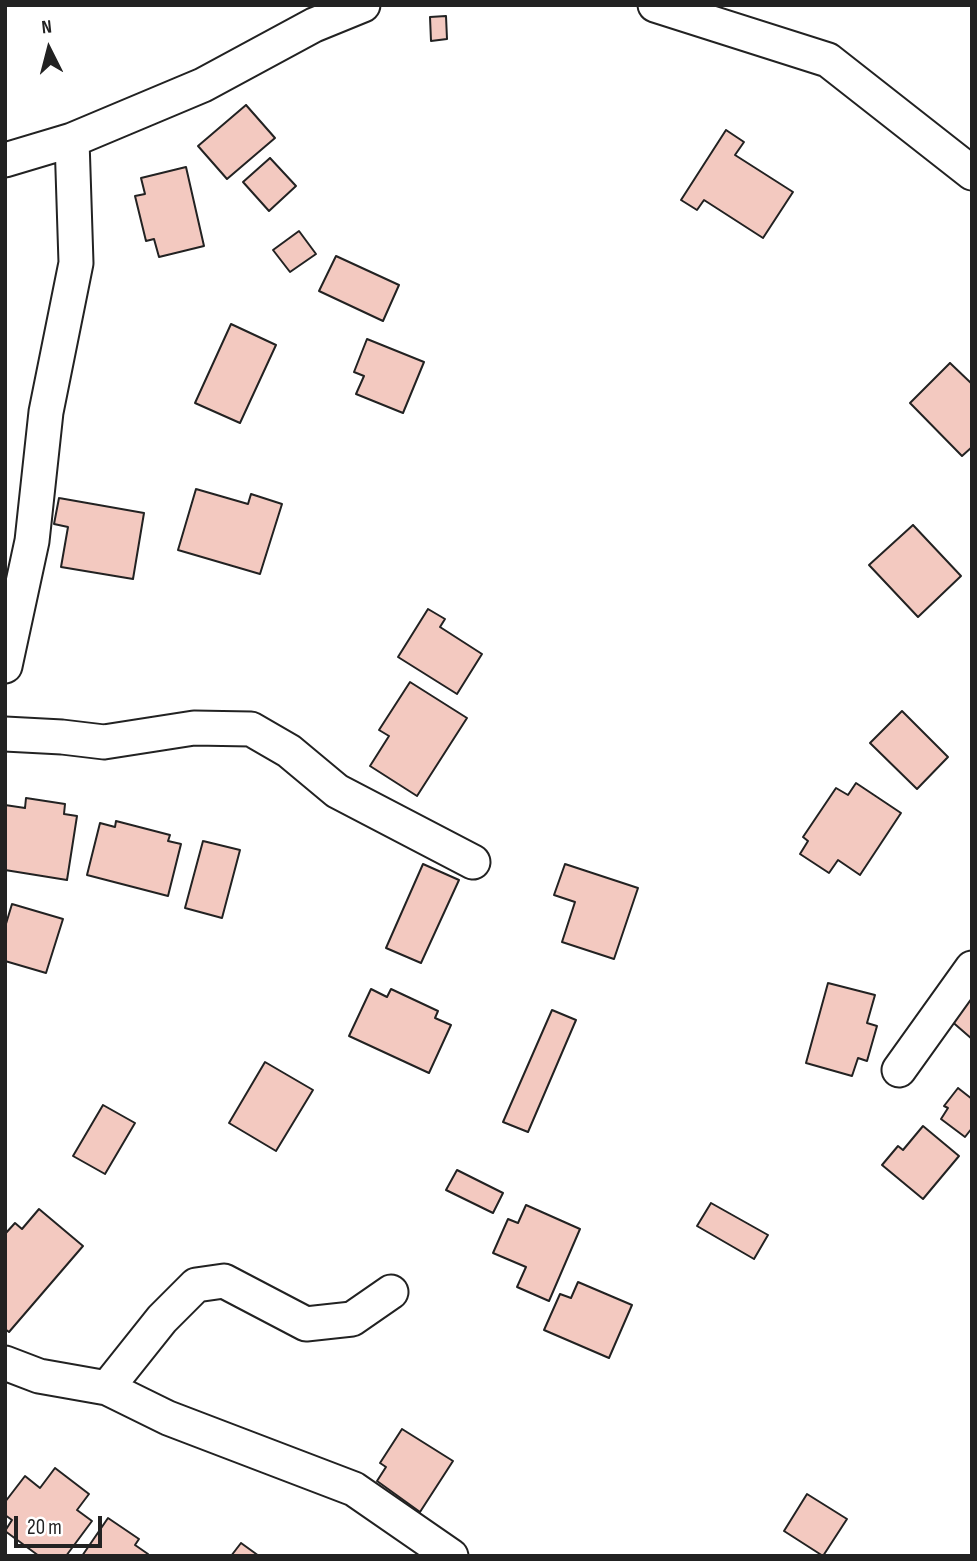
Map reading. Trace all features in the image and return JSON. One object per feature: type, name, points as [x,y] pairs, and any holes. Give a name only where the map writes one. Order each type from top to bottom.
[{"type":"street","points":[[5,160],[72,140],[203,85],[314,25],[363,5]]},
{"type":"street","points":[[655,5],[828,60],[972,173]]},
{"type":"street","points":[[5,666],[32,541],[46,412],[76,263],[72,140]]},
{"type":"street","points":[[5,734],[104,742],[194,728],[251,729],[289,751],[337,791],[473,862]]},
{"type":"street","points":[[899,1070],[952,992],[972,968]]},
{"type":"street","points":[[107,1388],[162,1319],[197,1285],[223,1281],[306,1324],[352,1319],[391,1292]]},
{"type":"street","points":[[5,1363],[39,1376],[107,1388],[168,1418],[354,1489],[431,1551]]},
{"type":"building","points":[[446,16],[447,39],[431,41],[430,17]]},
{"type":"building","points":[[246,105],[275,138],[227,179],[198,146]]},
{"type":"building","points":[[726,130],[744,142],[735,155],[793,192],[763,238],[704,200],[697,210],[681,200]]},
{"type":"building","points":[[270,158],[296,186],[269,211],[243,182]]},
{"type":"building","points":[[186,167],[204,246],[159,257],[154,239],[146,241],[135,196],[145,194],[141,178]]},
{"type":"building","points":[[299,231],[316,254],[290,272],[273,250]]},
{"type":"building","points":[[336,256],[399,285],[383,321],[319,291]]},
{"type":"building","points":[[231,324],[276,345],[240,423],[195,403]]},
{"type":"building","points":[[367,339],[424,362],[403,413],[356,394],[364,376],[354,372]]},
{"type":"building","points":[[950,363],[972,384],[972,447],[962,456],[910,403]]},
{"type":"building","points":[[196,489],[248,504],[251,494],[282,504],[260,574],[178,550]]},
{"type":"building","points":[[59,498],[144,513],[133,579],[61,567],[68,527],[54,524]]},
{"type":"building","points":[[913,525],[961,576],[918,617],[869,565]]},
{"type":"building","points":[[428,609],[445,619],[440,627],[482,654],[457,694],[398,657]]},
{"type":"building","points":[[410,682],[467,718],[417,796],[370,766],[389,736],[379,730]]},
{"type":"building","points":[[902,711],[948,757],[917,789],[870,743]]},
{"type":"building","points":[[856,783],[901,813],[860,875],[838,860],[829,873],[800,854],[808,841],[803,837],[836,788],[848,795]]},
{"type":"building","points":[[26,798],[65,804],[64,814],[77,816],[67,880],[5,870],[5,805],[25,808]]},
{"type":"building","points":[[116,821],[170,835],[168,841],[181,844],[168,896],[87,875],[100,823],[115,827]]},
{"type":"building","points":[[203,841],[240,850],[222,918],[185,908]]},
{"type":"building","points":[[423,864],[459,880],[421,963],[386,948]]},
{"type":"building","points":[[565,864],[638,888],[614,959],[562,942],[575,902],[554,895]]},
{"type":"building","points":[[12,904],[63,919],[46,973],[5,961],[5,927]]},
{"type":"building","points":[[828,983],[875,995],[867,1023],[877,1026],[867,1061],[858,1058],[852,1076],[806,1063]]},
{"type":"building","points":[[371,989],[387,997],[391,989],[438,1011],[435,1018],[451,1025],[429,1073],[349,1036]]},
{"type":"building","points":[[972,994],[972,1039],[949,1019]]},
{"type":"building","points":[[552,1010],[576,1020],[528,1132],[503,1122]]},
{"type":"building","points":[[265,1062],[313,1090],[276,1151],[229,1123]]},
{"type":"building","points":[[958,1088],[972,1099],[972,1128],[965,1137],[941,1119],[948,1108],[944,1106]]},
{"type":"building","points":[[103,1105],[135,1123],[105,1174],[73,1156]]},
{"type":"building","points":[[923,1126],[959,1156],[923,1199],[882,1165],[898,1146],[903,1150]]},
{"type":"building","points":[[457,1170],[503,1193],[493,1213],[446,1190]]},
{"type":"building","points":[[711,1203],[768,1235],[754,1259],[697,1226]]},
{"type":"building","points":[[526,1205],[580,1229],[549,1301],[517,1287],[526,1267],[493,1253],[508,1219],[518,1223]]},
{"type":"building","points":[[39,1209],[83,1246],[9,1332],[5,1329],[5,1234],[15,1223],[22,1229]]},
{"type":"building","points":[[578,1282],[632,1305],[609,1358],[544,1330],[560,1294],[571,1298]]},
{"type":"building","points":[[402,1429],[453,1461],[420,1512],[377,1481],[386,1467],[380,1463]]},
{"type":"building","points":[[55,1468],[89,1494],[77,1510],[92,1521],[66,1556],[39,1556],[5,1531],[12,1520],[5,1515],[5,1502],[25,1476],[40,1488]]},
{"type":"building","points":[[807,1494],[847,1519],[823,1556],[784,1531]]},
{"type":"building","points":[[108,1518],[139,1539],[135,1545],[148,1554],[147,1556],[82,1556]]},
{"type":"building","points":[[241,1543],[259,1556],[231,1556]]}]
